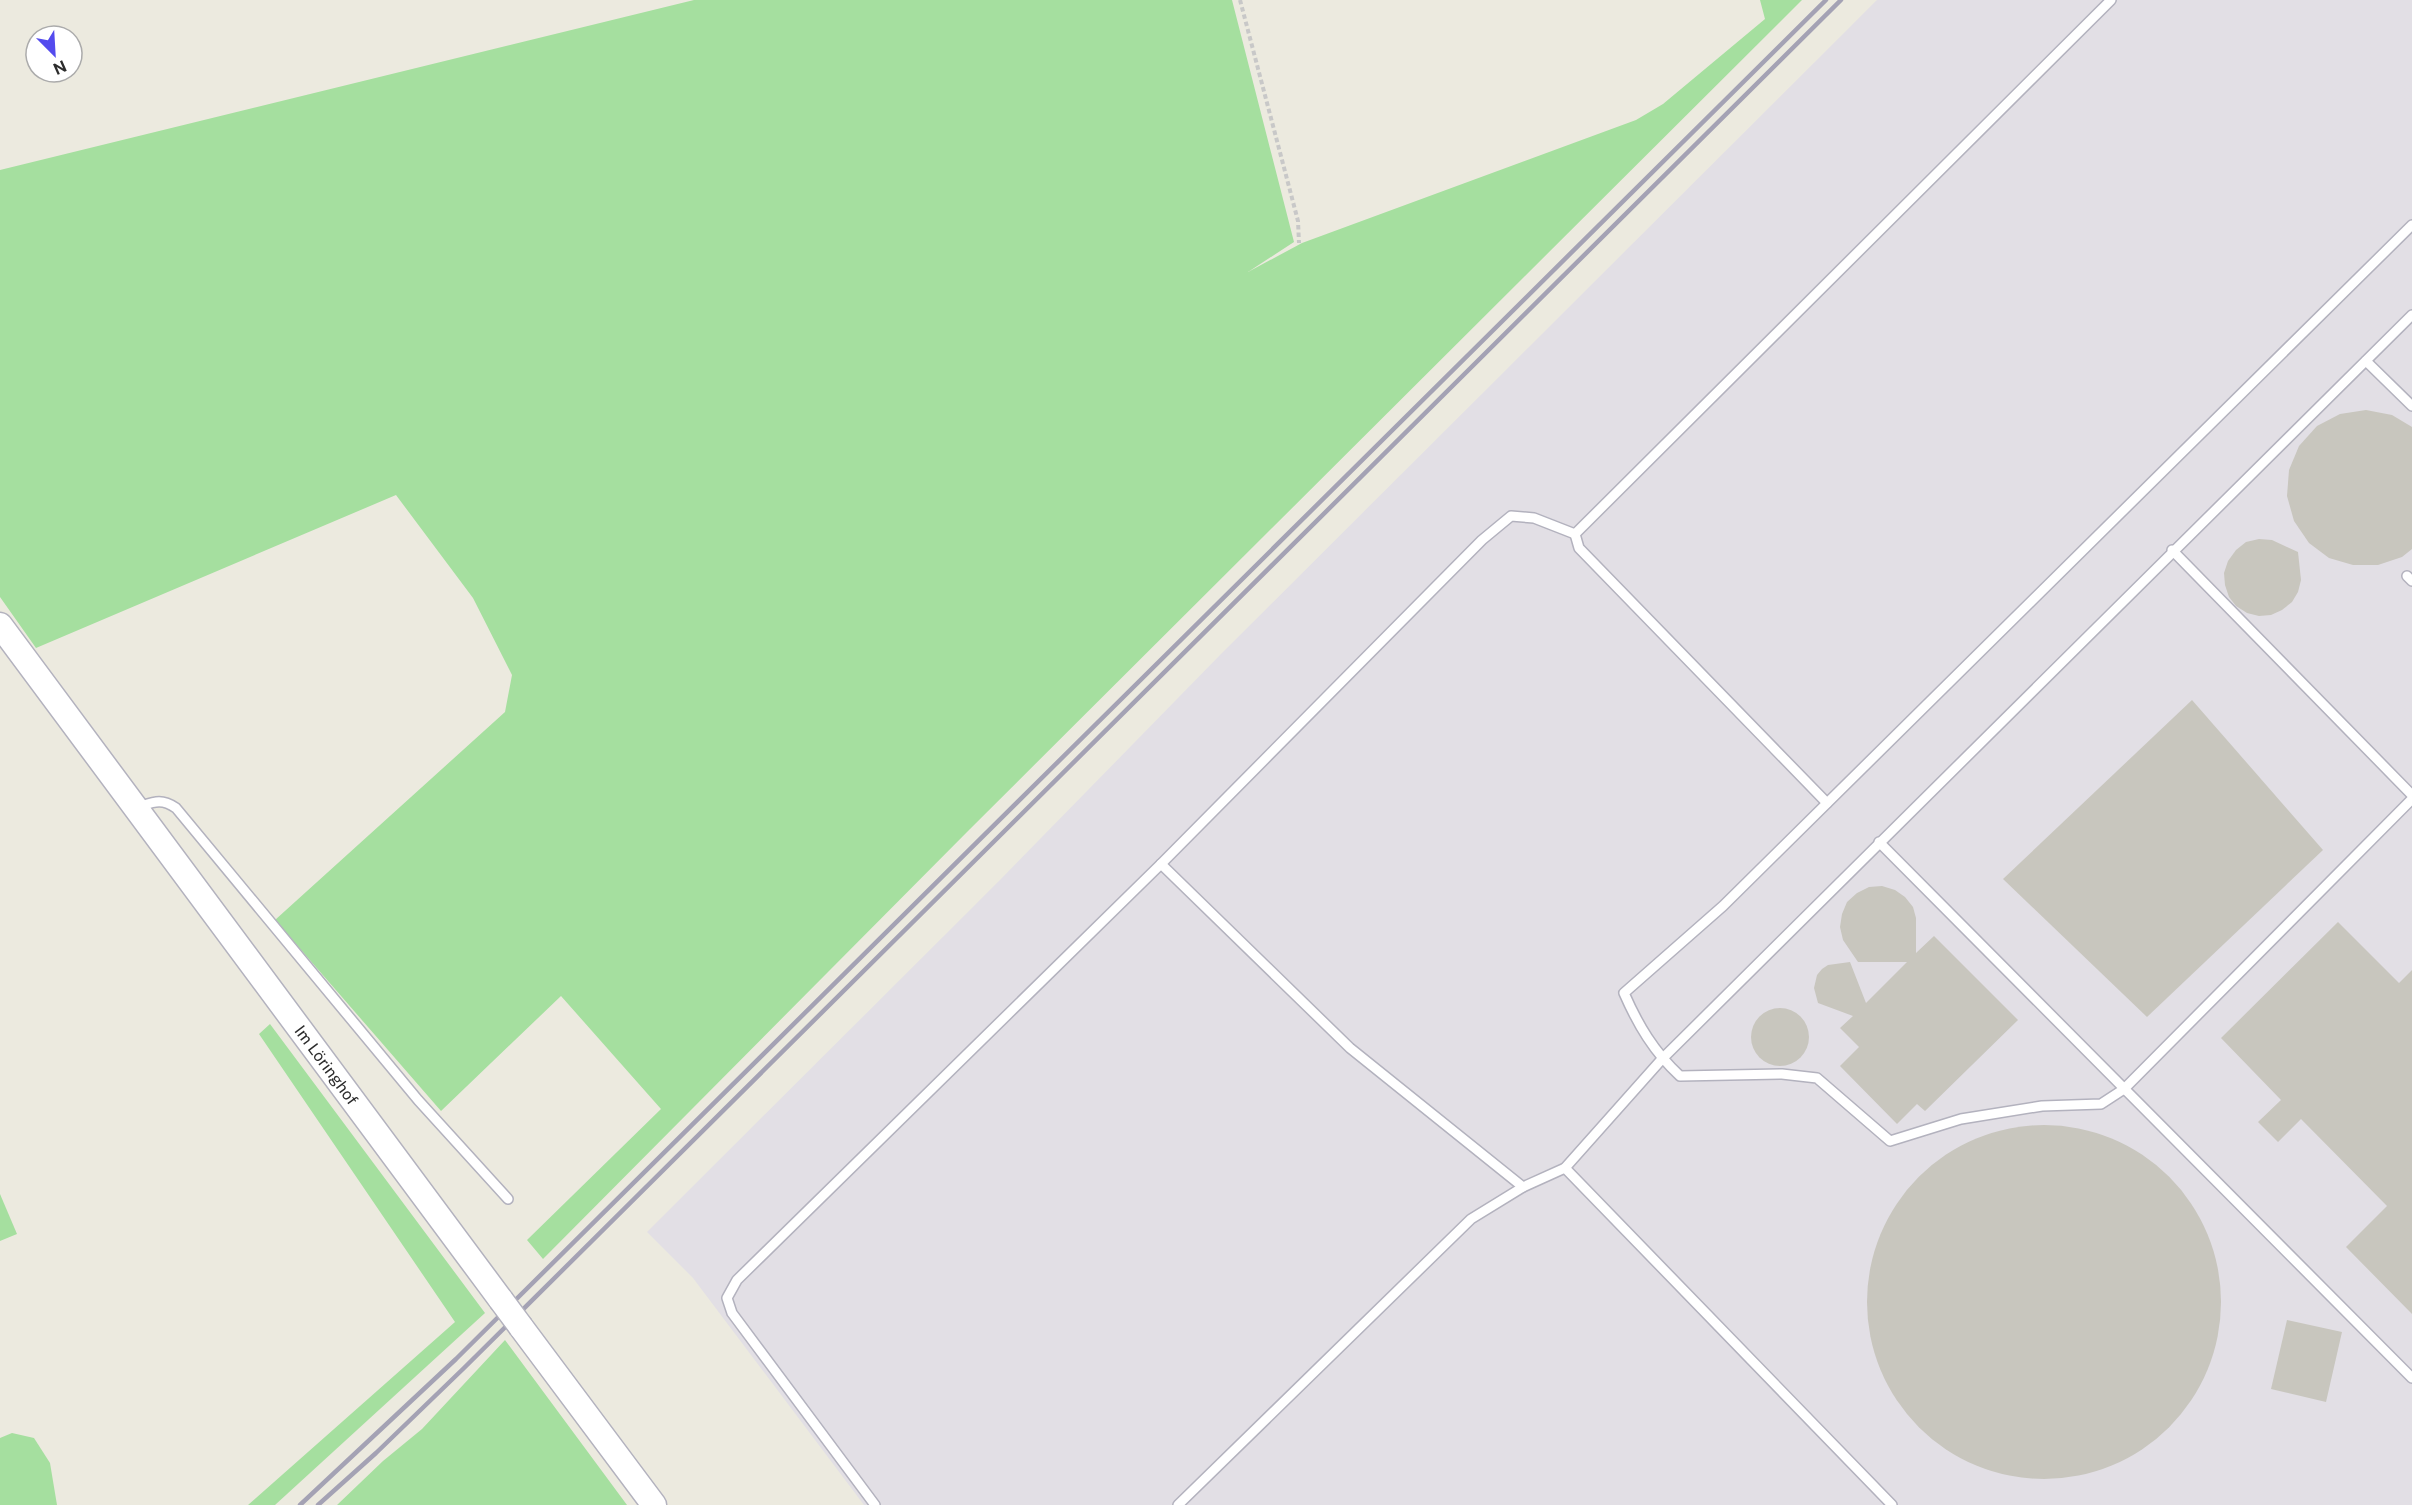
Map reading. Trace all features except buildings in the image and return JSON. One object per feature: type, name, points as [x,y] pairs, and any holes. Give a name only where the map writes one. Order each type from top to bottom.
[{"type":"street","name":"Im Löringhof","points":[[0,625],[654,1505]]},
{"type":"lane","points":[[1575,534],[2111,0]]},
{"type":"lane","points":[[2172,550],[2412,797],[2124,1089],[2101,1104],[2042,1106],[1961,1119],[1890,1141],[1817,1078],[1782,1074],[1680,1076],[1662,1059],[1636,1022],[1624,993],[1723,906],[2412,225]]},
{"type":"lane","points":[[1178,1505],[1471,1219],[1523,1187],[1565,1168],[1662,1059],[2172,550],[2412,315]]},
{"type":"lane","points":[[2366,361],[2412,406]]},
{"type":"lane","points":[[874,1505],[732,1313],[727,1298],[737,1280],[1161,864],[1482,540],[1511,516],[1534,518],[1575,534]]},
{"type":"lane","points":[[1575,534],[1579,548],[1827,803]]},
{"type":"lane","points":[[136,808],[154,802],[166,802],[176,808],[418,1100],[508,1199]]},
{"type":"lane","points":[[1879,842],[2412,1378]]},
{"type":"lane","points":[[1161,864],[1350,1048],[1523,1187]]},
{"type":"lane","points":[[1565,1168],[1892,1505]]},
{"type":"path","points":[[1240,0],[1298,221],[1299,243]]},
{"type":"shaded area","points":[[1877,0],[2412,0],[2412,1505],[864,1505],[693,1278],[647,1232],[999,881],[1221,654]]},
{"type":"green space","points":[[694,0],[1232,0],[1294,242],[1248,272],[1302,243],[1636,120],[1663,104],[1765,19],[1760,0],[1802,0],[970,829],[543,1259],[527,1240],[661,1109],[561,996],[441,1111],[275,920],[505,712],[512,675],[473,598],[396,495],[36,648],[0,597],[0,170]]},
{"type":"green space","points":[[270,1024],[485,1313],[275,1505],[248,1505],[455,1322],[259,1034]]},
{"type":"green space","points":[[0,1194],[17,1234],[0,1241]]},
{"type":"green space","points":[[505,1340],[627,1505],[337,1505],[383,1461],[422,1429]]},
{"type":"green space","points":[[12,1433],[34,1438],[50,1463],[57,1505],[0,1505],[0,1438]]},
{"type":"railway","points":[[300,1505],[456,1359],[1826,0]]},
{"type":"railway","points":[[318,1505],[464,1368],[1841,0]]}]
